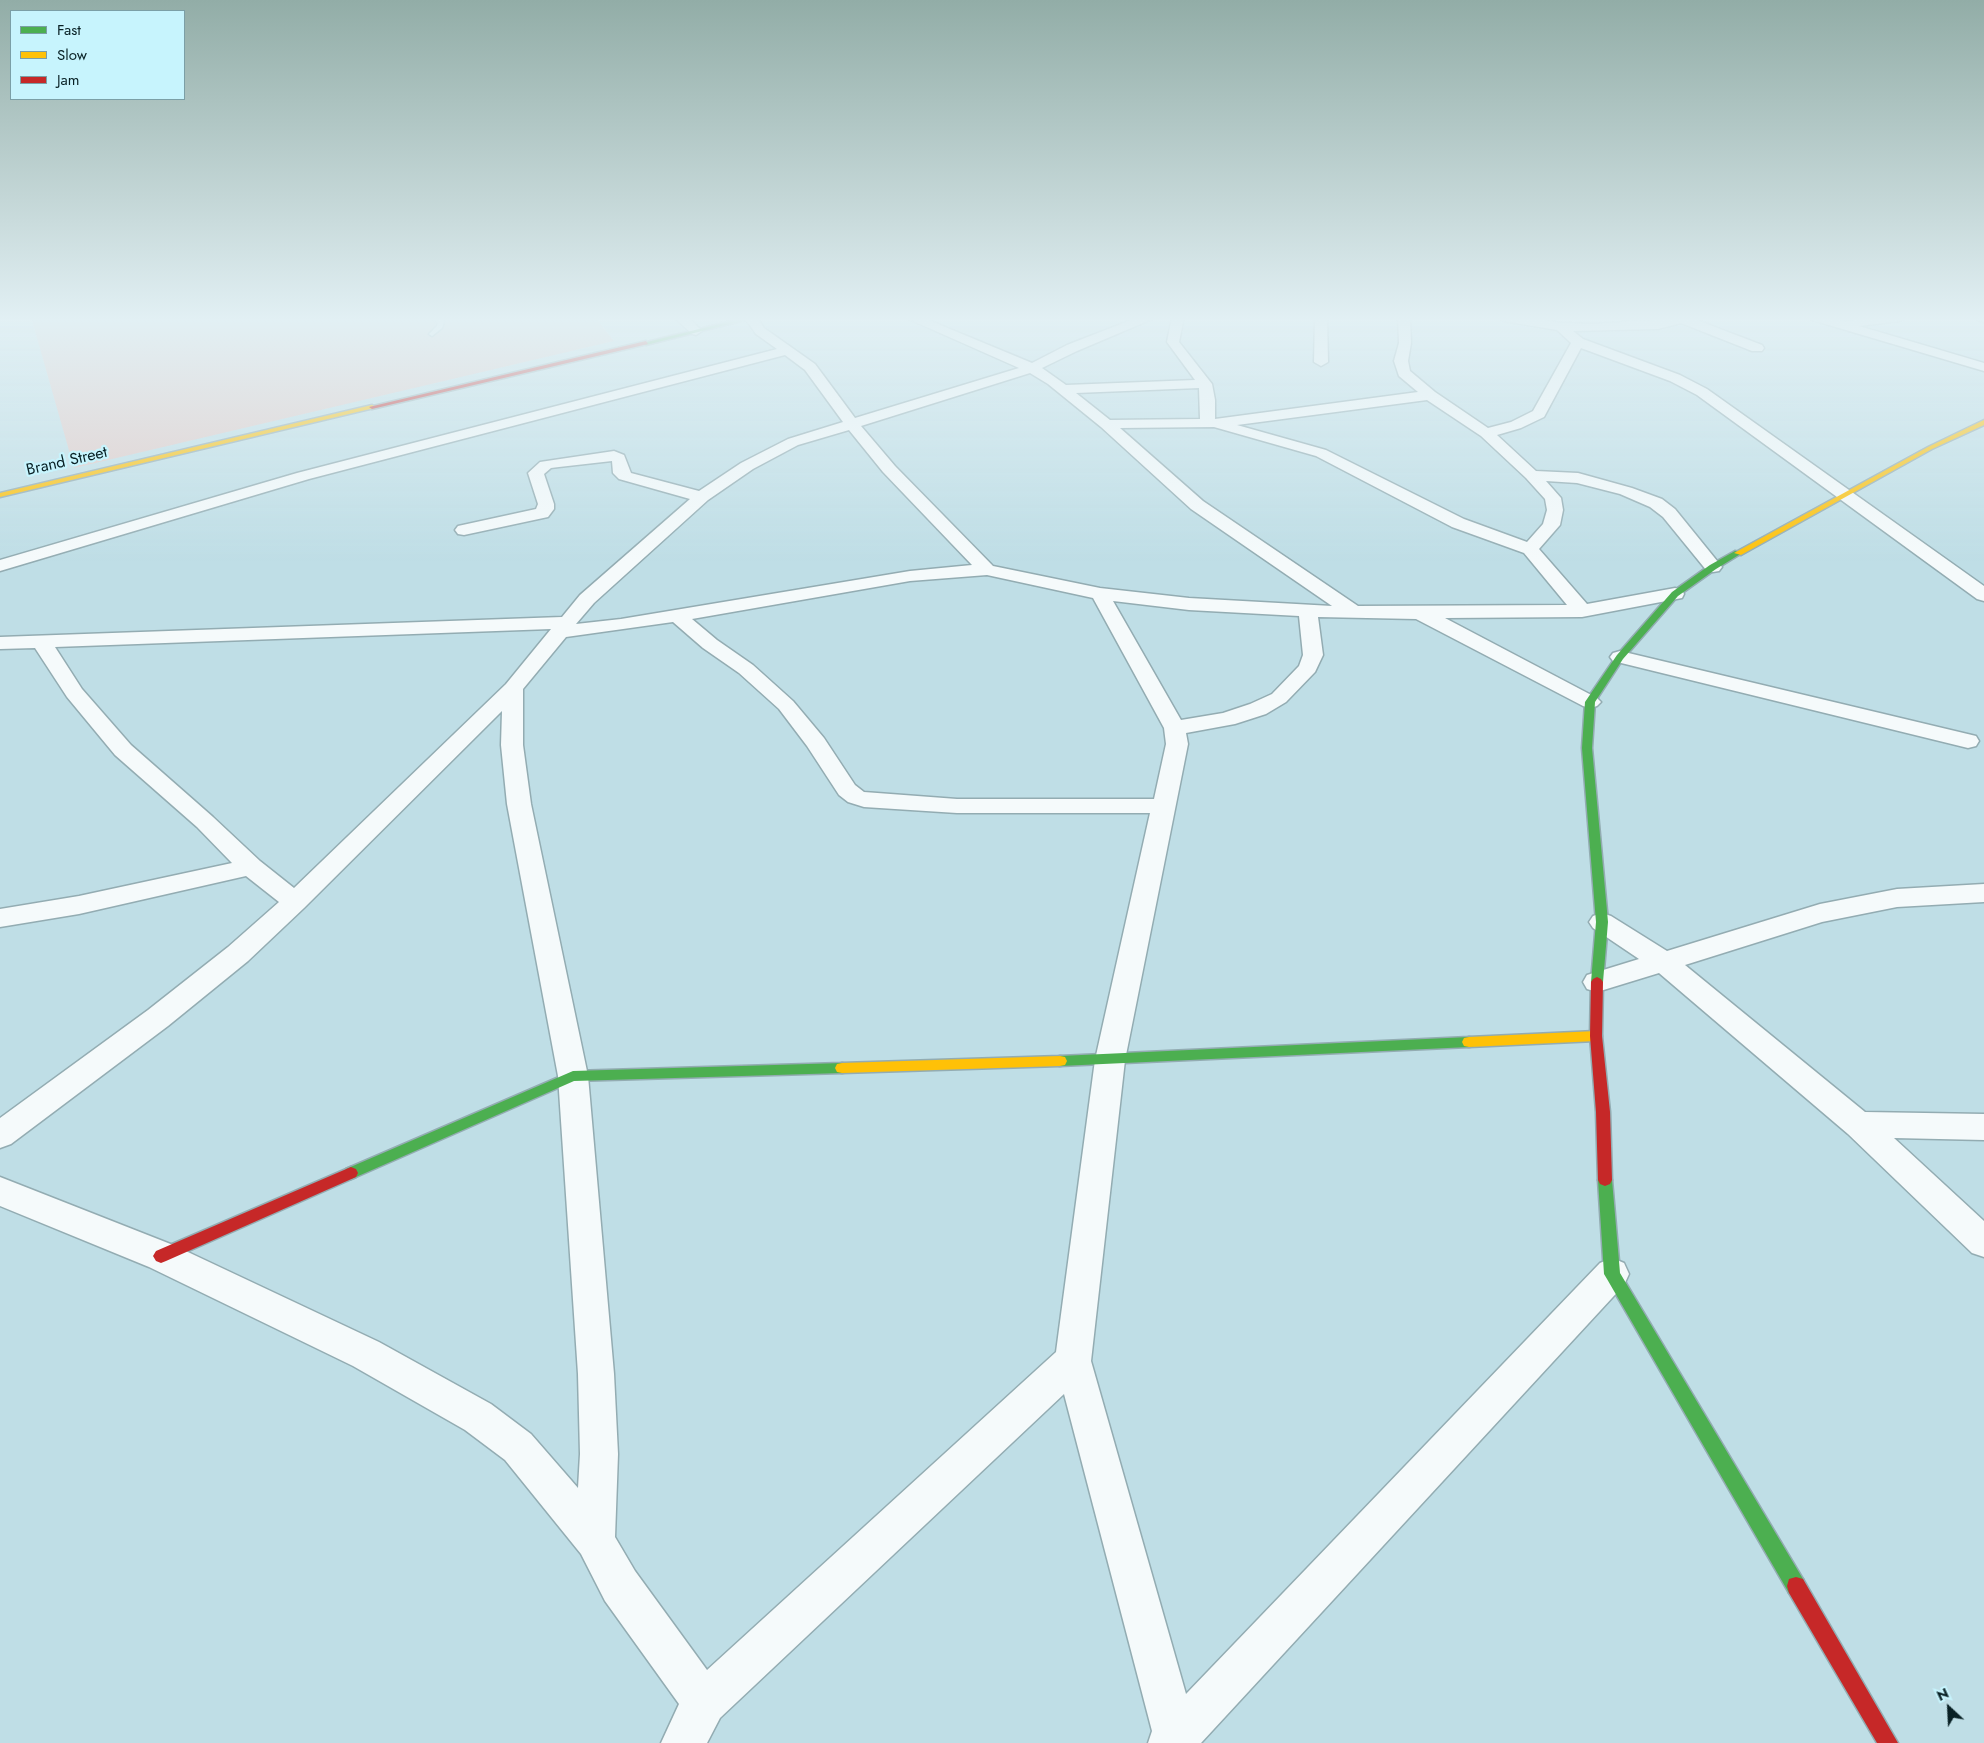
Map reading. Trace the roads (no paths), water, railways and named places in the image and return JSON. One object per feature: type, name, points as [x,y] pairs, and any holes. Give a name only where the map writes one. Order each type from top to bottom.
[{"type":"street","name":"Brand Street","points":[[0,495],[410,398]]},
{"type":"street","points":[[0,566],[313,474],[603,398]]},
{"type":"street","points":[[833,398],[889,469],[986,570]]},
{"type":"street","points":[[0,1135],[158,1018],[238,954],[295,902],[513,688],[563,627],[616,572],[702,497],[770,453],[793,442],[932,398]]},
{"type":"street","points":[[1075,398],[1197,505],[1352,611]]},
{"type":"street","points":[[1208,398],[1211,423]]},
{"type":"street","points":[[1106,424],[1211,423],[1404,398]]},
{"type":"street","points":[[1435,398],[1486,434],[1532,475],[1552,498],[1555,510],[1551,525],[1530,549]]},
{"type":"street","points":[[1486,434],[1516,425],[1539,414],[1547,398]]},
{"type":"street","points":[[1708,398],[1984,595]]},
{"type":"street","points":[[1888,1743],[1612,1274],[1605,1202],[1603,1112],[1596,1036],[1597,982],[1602,922],[1587,748],[1590,702],[1620,657],[1675,594],[1713,567],[1846,496],[1930,448],[1984,422]]},
{"type":"street","points":[[1211,423],[1321,453],[1458,523],[1530,549],[1582,611]]},
{"type":"street","points":[[464,530],[542,513],[546,509],[546,504],[536,473],[546,465],[559,462],[614,456],[620,460],[621,473],[625,476],[702,497]]},
{"type":"street","points":[[1532,475],[1578,478],[1618,488],[1656,503],[1669,513],[1713,567]]},
{"type":"street","points":[[0,643],[622,625],[910,576],[986,570],[1100,594],[1189,604],[1308,611],[1420,613],[1582,611],[1675,594]]},
{"type":"street","points":[[1100,594],[1175,728],[1177,744],[1110,1060],[1073,1361],[1175,1741]]},
{"type":"street","points":[[1175,728],[1227,719],[1258,709],[1289,690],[1308,668],[1313,655],[1308,611]]},
{"type":"street","points":[[1420,613],[1590,702]]},
{"type":"street","points":[[676,615],[710,644],[746,670],[786,705],[816,743],[847,790],[856,797],[882,801],[957,806],[1163,806]]},
{"type":"street","points":[[41,641],[74,693],[123,750],[205,822],[251,867],[295,902]]},
{"type":"street","points":[[1620,657],[1979,745]]},
{"type":"street","points":[[513,688],[512,745],[518,804],[534,871],[573,1076],[596,1384],[599,1454],[595,1540]]},
{"type":"street","points":[[0,918],[79,905],[251,867]]},
{"type":"street","points":[[1597,982],[1820,913],[1897,898],[1984,893]]},
{"type":"street","points":[[1602,922],[1664,962],[1859,1125],[1984,1242]]},
{"type":"street","points":[[161,1256],[573,1076],[1110,1060],[1596,1036]]},
{"type":"street","points":[[1859,1125],[1984,1127]]},
{"type":"street","points":[[0,1191],[161,1256],[366,1354],[478,1417],[518,1447],[595,1540],[620,1586],[704,1702]]},
{"type":"street","points":[[1175,1741],[1612,1274]]},
{"type":"street","points":[[684,1743],[704,1702],[1073,1361]]}]
